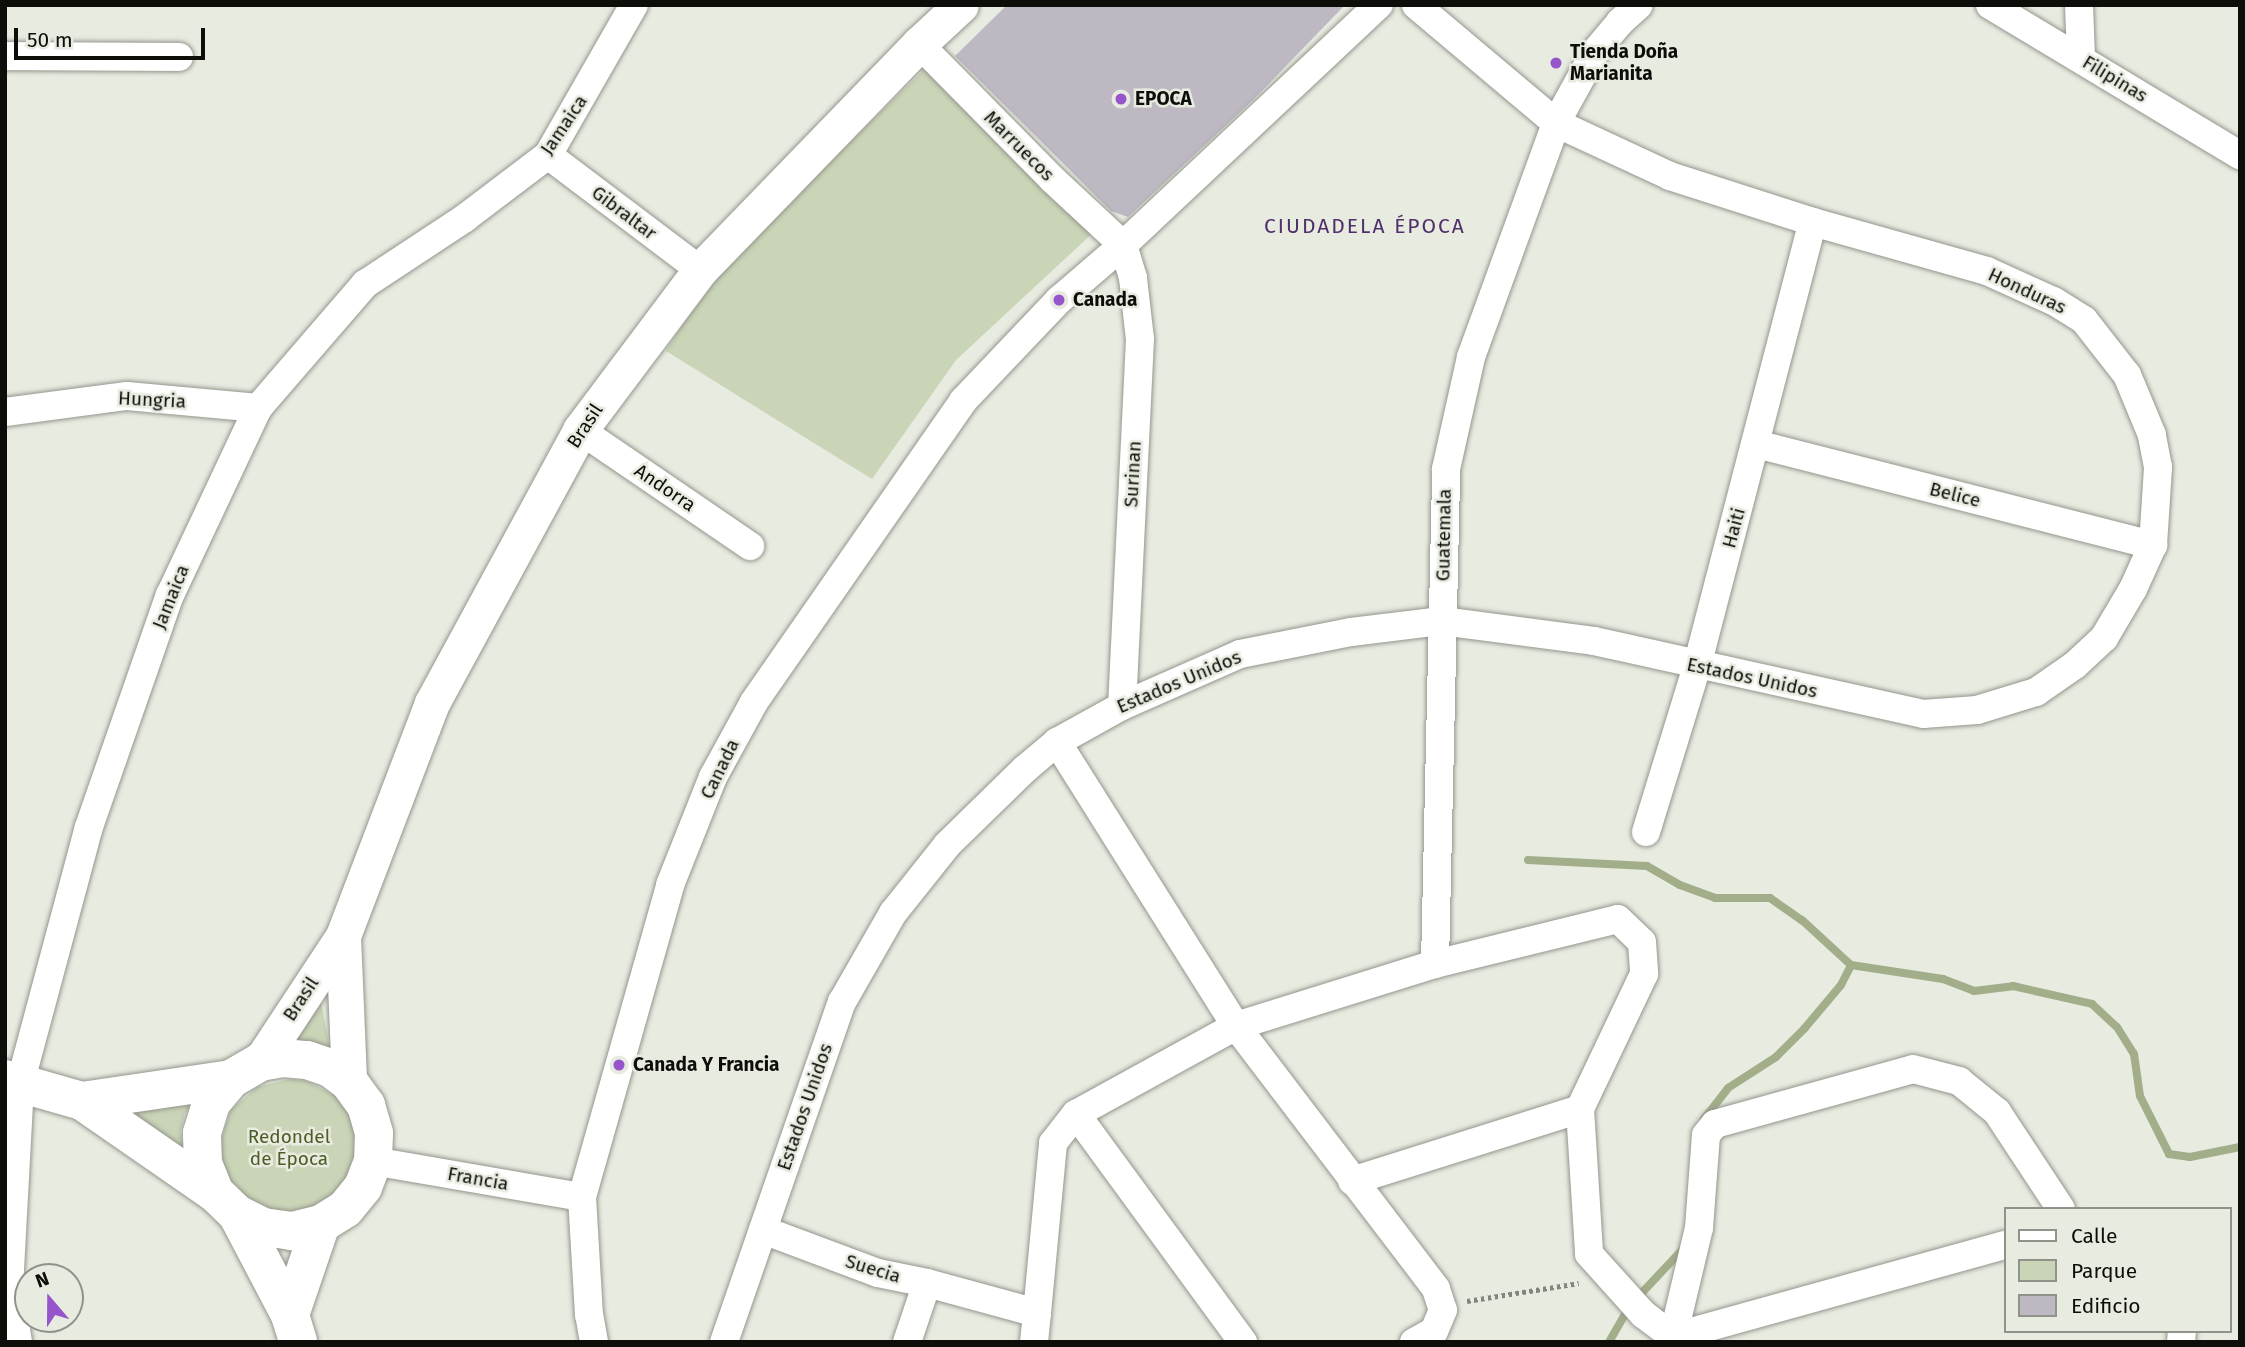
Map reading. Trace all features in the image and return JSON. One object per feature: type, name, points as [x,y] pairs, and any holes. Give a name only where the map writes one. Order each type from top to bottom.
[{"type":"main road","points":[[12,1082],[82,1101],[226,1204],[263,1227],[292,1231],[321,1224],[345,1209],[363,1187],[373,1161],[374,1133],[366,1105],[349,1082],[330,1068],[307,1060],[283,1058],[246,1071],[82,1101]]},
{"type":"main road","points":[[246,1071],[211,1103],[202,1133],[203,1164],[294,1328]]},
{"type":"main road","points":[[294,1328],[321,1224]]},
{"type":"street","name":"Jamaica","points":[[18,1342],[9,1288],[12,1082],[89,827],[165,607],[258,408],[365,285],[465,218],[548,155],[634,5]]},
{"type":"street","name":"Brasil","points":[[246,1071],[343,936],[432,703],[580,430],[700,270],[919,44],[961,5]]},
{"type":"street","name":"Canada","points":[[594,1342],[582,1197],[670,885],[713,777],[754,702],[963,401],[1059,300],[1123,245],[1379,5]]},
{"type":"street","name":"Honduras","points":[[1416,5],[1556,123],[1670,176],[1813,222],[1987,271],[2053,301],[2084,320],[2127,375],[2152,435],[2158,467],[2153,545],[2104,638],[2075,665],[2036,692]]},
{"type":"street","name":"Guatemala","points":[[1435,964],[1446,470],[1471,357],[1556,123],[1595,52],[1620,22],[1639,5]]},
{"type":"street","name":"Filipinas","points":[[1990,5],[2240,155]]},
{"type":"street","points":[[2079,5],[2081,58]]},
{"type":"street","name":"Marruecos","points":[[919,44],[1052,179],[1123,245]]},
{"type":"street","points":[[5,56],[179,57]]},
{"type":"street","name":"Gibraltar","points":[[548,155],[700,270]]},
{"type":"street","name":"Haiti","points":[[1646,832],[1697,666],[1813,222]]},
{"type":"street","name":"Surinan","points":[[1122,706],[1140,340],[1133,278],[1123,245]]},
{"type":"street","name":"Hungria","points":[[5,412],[127,396],[258,408]]},
{"type":"street","name":"Andorra","points":[[580,430],[750,546]]},
{"type":"street","name":"Belice","points":[[1756,444],[2153,545]]},
{"type":"street","name":"Estados Unidos","points":[[724,1342],[842,1003],[893,913],[947,845],[1057,741],[1122,706],[1240,654],[1351,632],[1442,621],[1594,641],[1923,715],[1977,710],[2036,692]]},
{"type":"street","points":[[1057,741],[1236,1026],[1436,1289],[1443,1310],[1434,1331],[1413,1342]]},
{"type":"street","points":[[1034,1342],[1053,1143],[1076,1114],[1236,1026],[1435,964],[1618,919],[1642,942],[1644,974],[1580,1109],[1589,1254],[1608,1279],[1672,1339]]},
{"type":"street","name":"Brasil","points":[[343,936],[349,1082]]},
{"type":"street","points":[[1672,1339],[1699,1228],[1706,1135],[1715,1124],[1913,1069],[1959,1082],[1997,1112],[2060,1207]]},
{"type":"street","points":[[1352,1181],[1580,1109]]},
{"type":"street","points":[[1076,1114],[1243,1342]]},
{"type":"street","name":"Francia","points":[[373,1161],[582,1197]]},
{"type":"street","name":"Suecia","points":[[762,1230],[878,1273],[927,1283],[907,1342]]},
{"type":"street","points":[[1672,1339],[2004,1245]]},
{"type":"street","points":[[927,1283],[1037,1312]]},
{"type":"path","points":[[1443,1310],[1466,1301],[1608,1279]]},
{"type":"green space","points":[[928,66],[1096,230],[956,360],[872,479],[666,351],[713,276]]},
{"type":"green space","points":[[319,991],[331,1054],[279,1046]]},
{"type":"green space","name":"Redondel de Época","points":[[290,1079],[307,1081],[337,1097],[347,1110],[358,1142],[345,1188],[307,1214],[260,1210],[226,1177],[221,1160],[220,1143],[231,1110],[257,1087]]},
{"type":"green space","points":[[200,1094],[185,1113],[180,1132],[185,1160],[122,1113]]},
{"type":"building","name":"EPOCA","points":[[1007,5],[1345,5],[1253,100],[1128,217],[1111,211],[955,56]]},
{"type":"waterway","points":[[1528,860],[1647,866],[1680,885],[1715,898],[1770,898],[1802,920],[1851,965]]},
{"type":"waterway","points":[[1704,1119],[1728,1088],[1776,1057],[1804,1029],[1841,985],[1851,965],[1943,979],[1974,991],[2013,986],[2092,1004],[2117,1027],[2134,1054],[2140,1096],[2169,1154],[2190,1157],[2240,1147]]},
{"type":"waterway","points":[[1637,1298],[1683,1249]]},
{"type":"waterway","points":[[1609,1342],[1629,1308]]},
{"type":"place","name":"Tienda Doña Marianita","points":[[1556,63]]},
{"type":"place","name":"EPOCA","points":[[1121,99]]},
{"type":"place","name":"Canada","points":[[1059,300]]},
{"type":"place","name":"Canada Y Francia","points":[[619,1065]]},
{"type":"district","name":"CIUDADELA ÉPOCA","points":[[1365,226]]}]
